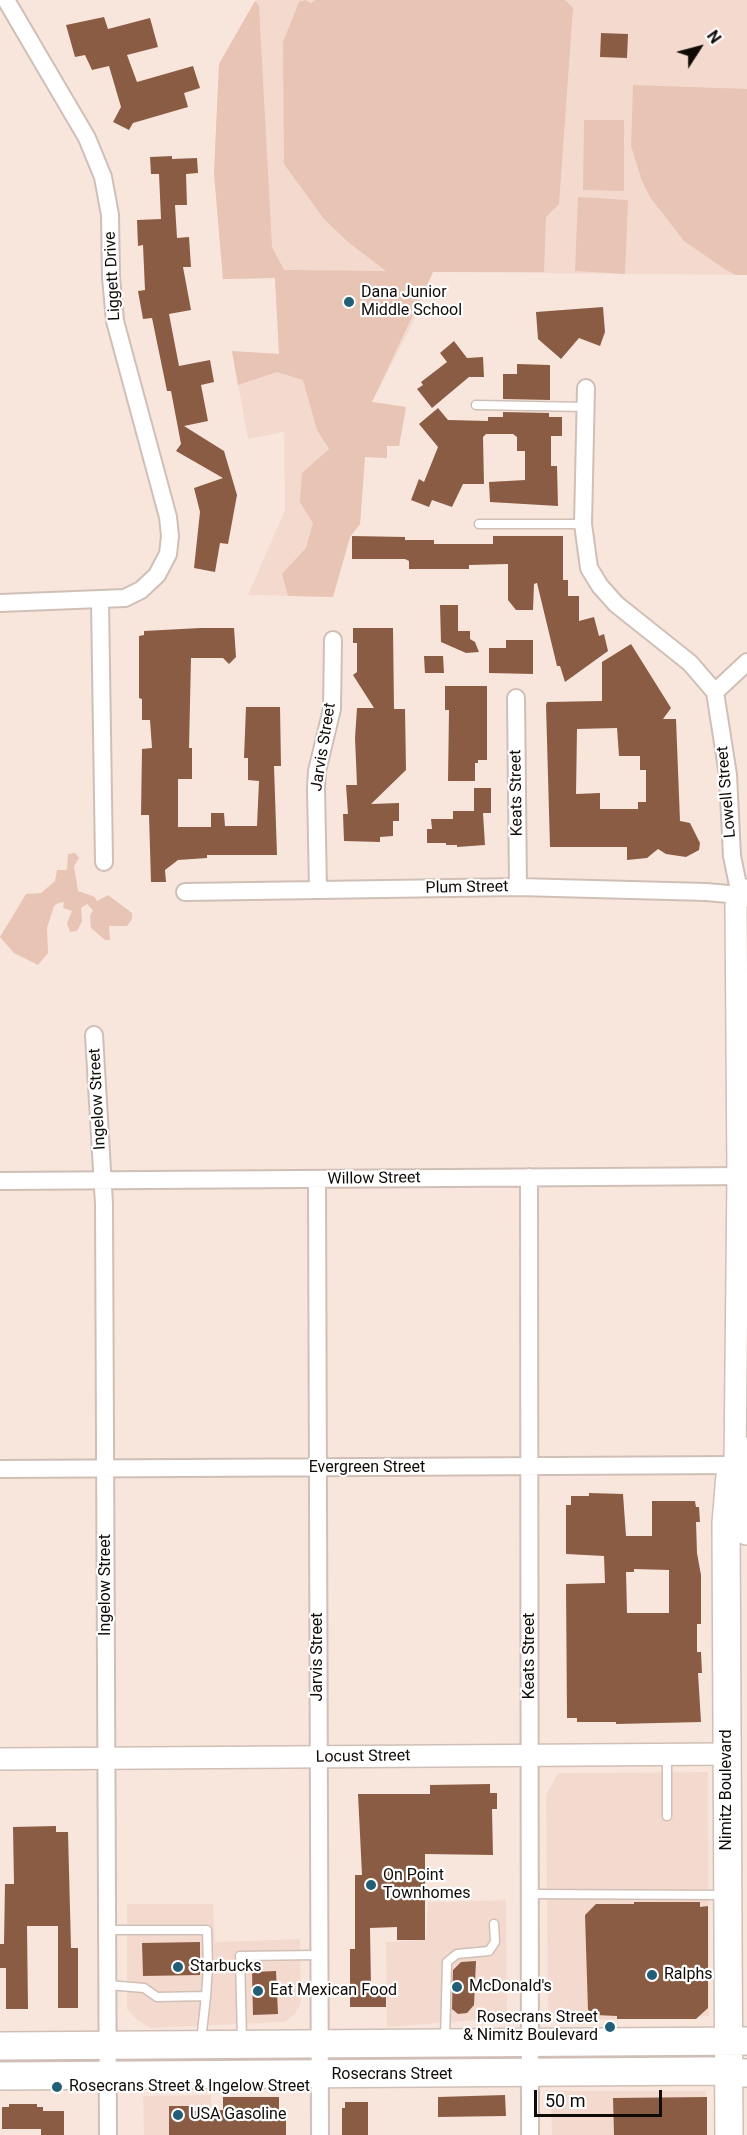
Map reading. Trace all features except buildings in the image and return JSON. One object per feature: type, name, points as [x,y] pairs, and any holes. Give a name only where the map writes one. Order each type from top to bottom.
[{"type":"main road","points":[[741,1458],[747,1531]]},
{"type":"main road","name":"Nimitz Boulevard","points":[[729,2135],[737,2073],[737,2042],[727,1895],[726,1523],[728,1481],[741,1458]]},
{"type":"main road","name":"Rosecrans Street","points":[[0,2046],[737,2042]]},
{"type":"main road","name":"Rosecrans Street","points":[[0,2076],[737,2073]]},
{"type":"street","name":"Liggett Drive","points":[[0,603],[100,601],[125,598],[152,580],[168,554],[170,527],[115,321],[111,277],[110,215],[103,177],[87,138],[6,0]]},
{"type":"street","points":[[586,388],[583,524],[590,568],[606,594],[690,663],[715,692],[747,662]]},
{"type":"street","points":[[100,601],[104,862]]},
{"type":"street","name":"Jarvis Street","points":[[318,889],[316,779],[332,709],[333,640]]},
{"type":"street","name":"Lowell Street","points":[[715,692],[728,775],[732,856],[744,893],[736,905],[742,1176],[741,1458]]},
{"type":"street","name":"Keats Street","points":[[516,698],[518,887]]},
{"type":"street","name":"Plum Street","points":[[185,892],[518,887],[744,893]]},
{"type":"street","name":"Ingelow Street","points":[[94,1035],[102,1181],[106,1469],[108,2135]]},
{"type":"street","name":"Willow Street","points":[[0,1181],[742,1176]]},
{"type":"street","name":"Keats Street","points":[[529,1177],[530,2135]]},
{"type":"street","name":"Jarvis Street","points":[[317,1179],[320,2135]]},
{"type":"street","name":"Evergreen Street","points":[[0,1469],[529,1468],[741,1458]]},
{"type":"street","name":"Locust Street","points":[[0,1759],[319,1759],[530,1754],[727,1754]]},
{"type":"lane","points":[[476,405],[586,406]]},
{"type":"lane","points":[[479,524],[583,524]]},
{"type":"lane","points":[[667,1755],[667,1816]]},
{"type":"lane","points":[[528,1894],[727,1895]]},
{"type":"lane","points":[[445,2044],[447,1962],[457,1954],[489,1951],[495,1942],[494,1924]]},
{"type":"lane","points":[[107,1930],[207,1930],[208,1967],[200,2045]]},
{"type":"lane","points":[[242,2045],[240,1956],[318,1955]]},
{"type":"lane","points":[[108,1985],[144,1988],[157,1997],[206,1996]]},
{"type":"shaded area","name":"Dana Junior Middle School","points":[[256,0],[747,0],[747,275],[433,272],[412,325],[372,402],[406,407],[399,446],[387,446],[387,458],[365,457],[360,524],[350,537],[333,597],[248,595],[285,510],[284,432],[248,439],[232,351],[279,354],[275,278],[223,279],[214,173],[219,64]]},
{"type":"shaded area","name":"Dana Junior Middle School","points":[[305,0],[311,3],[316,0],[565,0],[573,8],[559,204],[546,217],[544,272],[433,272],[372,402],[406,407],[399,446],[387,446],[387,458],[365,457],[360,524],[350,537],[333,597],[288,596],[282,574],[306,548],[313,523],[300,502],[302,473],[329,449],[317,430],[303,380],[277,372],[238,385],[232,351],[279,354],[275,278],[223,279],[214,173],[219,64],[255,1],[259,6],[272,247],[284,270],[386,271],[348,242],[324,219],[284,164],[283,42],[299,2]]},
{"type":"shaded area","points":[[633,85],[747,89],[747,275],[736,275],[726,270],[684,241],[650,197],[642,181],[631,146]]},
{"type":"shaded area","points":[[584,120],[624,120],[624,191],[583,190]]},
{"type":"shaded area","points":[[578,197],[628,200],[625,274],[575,271]]},
{"type":"shaded area","points":[[75,853],[79,858],[74,866],[78,891],[95,897],[97,901],[108,895],[132,913],[132,919],[127,926],[109,926],[110,940],[105,940],[91,928],[90,916],[93,910],[87,904],[81,908],[82,921],[77,931],[70,932],[67,923],[72,911],[63,908],[64,902],[58,903],[54,906],[47,928],[48,953],[38,965],[14,953],[0,937],[26,894],[41,893],[55,881],[57,870],[67,870],[68,854]]},
{"type":"shaded area","points":[[708,1772],[709,2016],[562,2021],[548,2008],[546,1795],[558,1773]]},
{"type":"shaded area","points":[[506,1900],[507,2018],[387,2027],[386,1942],[426,1940],[428,1902]]},
{"type":"shaded area","points":[[127,1904],[213,1904],[215,1942],[300,1939],[301,2003],[295,2014],[285,2022],[150,2028],[136,2019],[127,2009]]},
{"type":"shaded area","points":[[561,2091],[706,2091],[707,2135],[552,2135],[551,2105]]},
{"type":"shaded area","name":"USA Gasoline","points":[[211,2095],[213,2135],[144,2135],[143,2096]]},
{"type":"place","name":"Dana Junior Middle School","points":[[349,302]]},
{"type":"place","name":"On Point Townhomes","points":[[371,1885]]},
{"type":"place","name":"Starbucks","points":[[178,1967]]},
{"type":"place","name":"Ralphs","points":[[652,1975]]},
{"type":"place","name":"McDonald's","points":[[457,1987]]},
{"type":"place","name":"Eat Mexican Food","points":[[258,1991]]},
{"type":"place","name":"Rosecrans Street & Nimitz Boulevard","points":[[610,2027]]},
{"type":"place","name":"Rosecrans Street & Ingelow Street","points":[[57,2087]]},
{"type":"place","name":"USA Gasoline","points":[[178,2115]]}]
